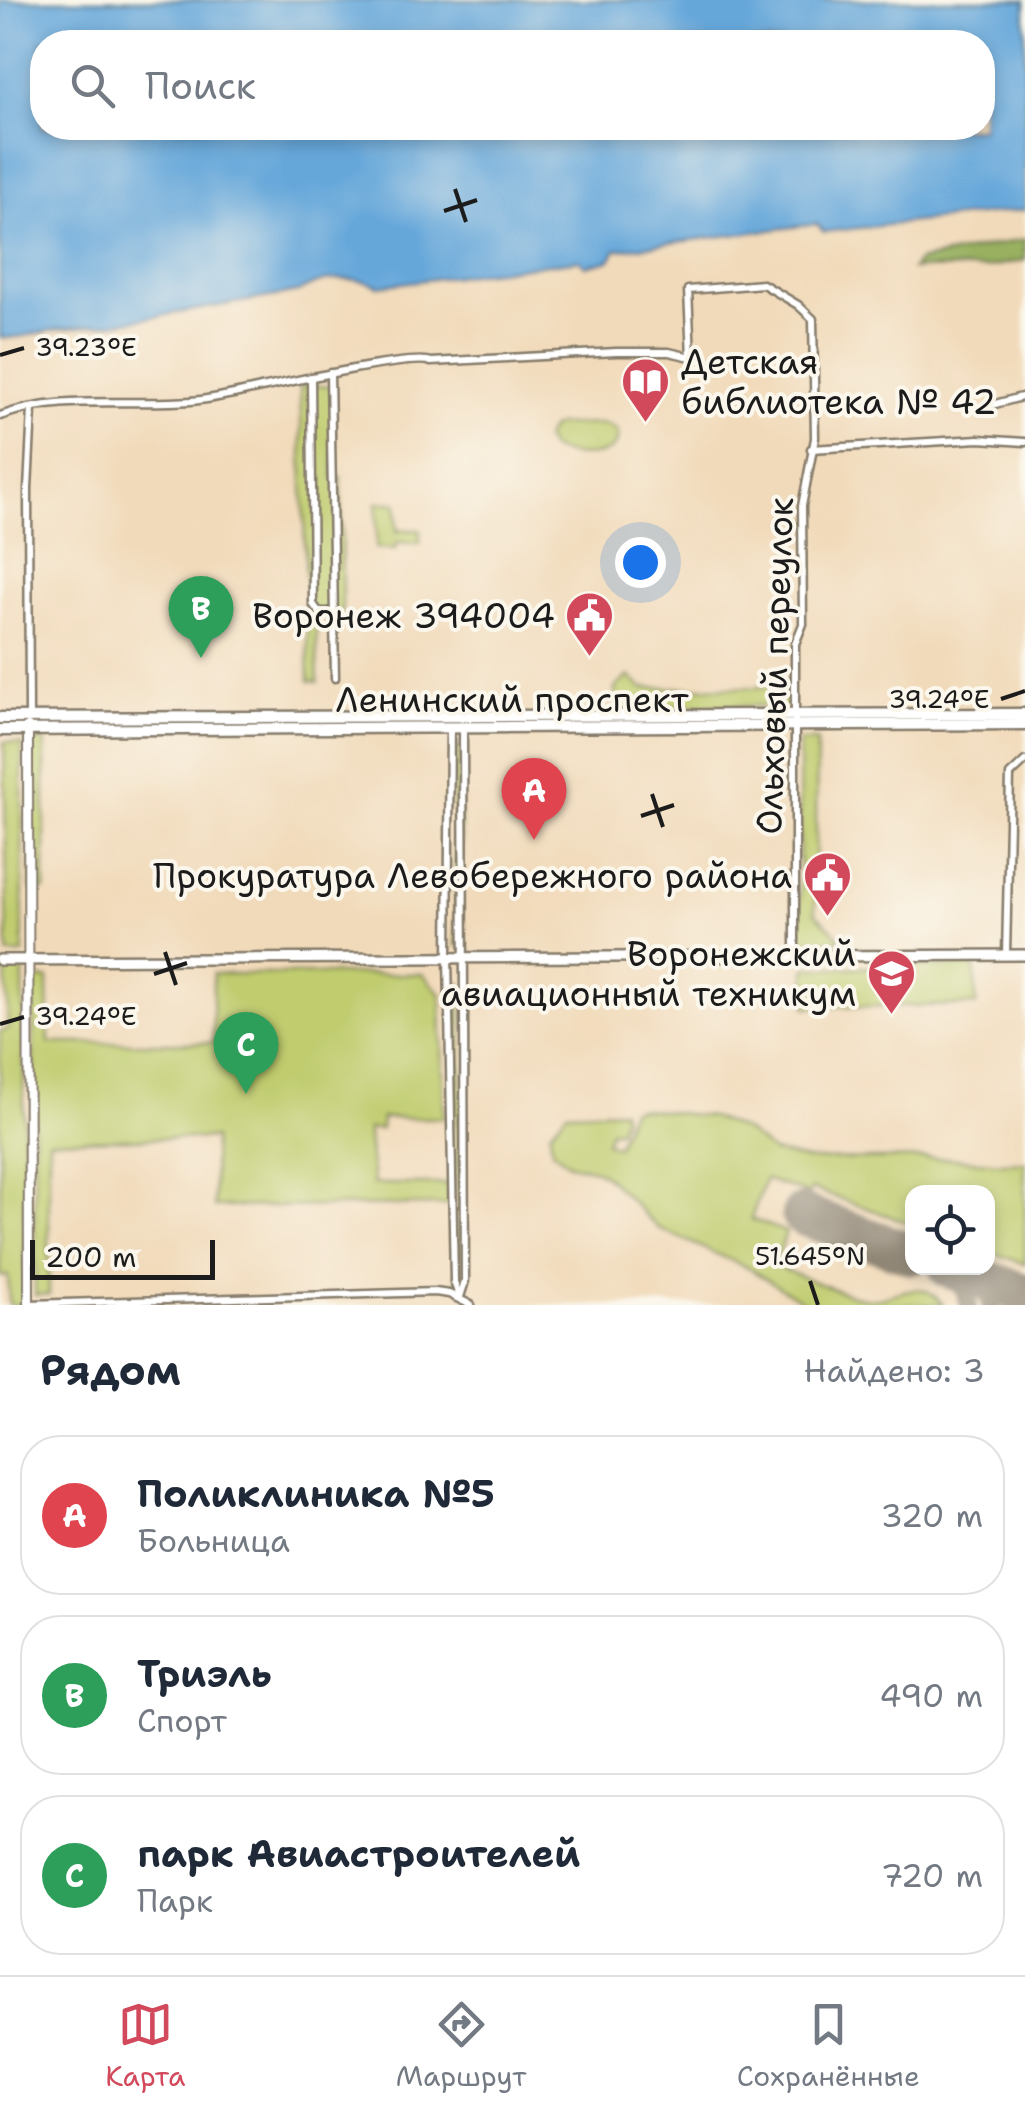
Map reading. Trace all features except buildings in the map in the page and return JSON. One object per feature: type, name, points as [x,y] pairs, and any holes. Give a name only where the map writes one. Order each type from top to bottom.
[{"type":"main road","name":"Ленинский проспект","points":[[796,721],[1025,714]]},
{"type":"main road","name":"Ленинский проспект","points":[[0,718],[28,723],[1025,724]]},
{"type":"main road","name":"Ленинский проспект","points":[[0,730],[28,723]]},
{"type":"main road","points":[[0,960],[1025,955]]},
{"type":"street","name":"Ольховый переулок","points":[[330,373],[423,358],[431,362],[542,354],[669,352],[691,357],[688,290],[763,284],[798,304],[814,320],[814,438],[802,506],[803,624],[794,644],[795,956]]},
{"type":"street","points":[[0,416],[32,408],[103,402],[192,401],[330,373],[335,678]]},
{"type":"street","points":[[310,378],[313,604],[319,612],[333,612]]},
{"type":"street","points":[[984,406],[1025,396]]},
{"type":"street","points":[[32,408],[28,489],[29,1304],[435,1292],[460,1298],[470,1305]]},
{"type":"street","points":[[810,449],[979,439],[1025,442]]},
{"type":"street","points":[[457,723],[448,957],[454,1282],[460,1298]]},
{"type":"street","points":[[457,723],[465,1281],[460,1298]]},
{"type":"street","points":[[1006,956],[1010,775],[1025,761]]},
{"type":"green space","points":[[1025,239],[1025,260],[986,268],[912,269],[918,261]]},
{"type":"green space","points":[[300,386],[333,386],[334,477],[341,477],[342,614],[316,615],[318,682],[309,681]]},
{"type":"green space","points":[[605,424],[617,431],[617,441],[603,453],[580,456],[557,452],[549,448],[545,438],[558,425]]},
{"type":"green space","points":[[377,503],[397,503],[397,534],[398,530],[420,530],[420,543],[397,542],[396,549],[376,548]]},
{"type":"green space","points":[[629,676],[642,688],[776,687],[790,678],[789,706],[615,706],[615,688]]},
{"type":"green space","points":[[30,740],[45,740],[45,889],[31,889]]},
{"type":"green space","points":[[799,741],[817,741],[815,913],[840,941],[800,941]]},
{"type":"green space","points":[[4,742],[22,744],[23,954],[8,954]]},
{"type":"green space","points":[[460,749],[461,944],[456,946],[453,750]]},
{"type":"green space","points":[[6,964],[21,964],[23,968],[25,1305],[9,1305],[8,1276],[0,1276],[0,1031],[8,1030]]},
{"type":"green space","points":[[975,966],[976,1005],[806,1007],[806,968]]},
{"type":"green space","points":[[213,974],[423,974],[441,994],[444,1118],[382,1118],[381,1129],[368,1129],[369,1150],[373,1184],[448,1184],[448,1205],[214,1207],[213,1138],[49,1140],[49,1295],[35,1295],[33,979],[48,979],[49,1043],[213,1043]]},
{"type":"green space","points":[[455,984],[461,984],[462,1276],[457,1281]]},
{"type":"green space","points":[[631,1109],[711,1117],[744,1130],[773,1152],[807,1160],[947,1158],[1025,1162],[1025,1264],[995,1253],[995,1185],[905,1185],[905,1222],[812,1189],[808,1194],[765,1179],[751,1219],[786,1232],[775,1266],[864,1298],[919,1289],[935,1296],[943,1305],[809,1305],[748,1268],[658,1228],[608,1178],[596,1170],[570,1164],[552,1150],[550,1132],[567,1112],[622,1110],[619,1130],[610,1130],[606,1142],[617,1147]]},
{"type":"water","points":[[0,0],[1025,0],[1025,210],[824,232],[817,224],[616,250],[610,260],[586,266],[579,260],[379,286],[337,279],[298,292],[0,338]]},
{"type":"taxiway","points":[[954,1275],[961,1279],[969,1305]]},
{"type":"taxiway","points":[[990,1305],[998,1299],[1025,1298]]},
{"type":"runway","points":[[802,1215],[905,1252]]},
{"type":"runway","points":[[970,1275],[1025,1294]]},
{"type":"place","name":"Детская библиотека № 42","points":[[646,424]]},
{"type":"place","name":"Триэль","points":[[201,658]]},
{"type":"place","name":"Воронеж 394004","points":[[590,658]]},
{"type":"place","name":"Поликлиника №5","points":[[534,840]]},
{"type":"place","name":"Прокуратура Левобережного района","points":[[827,918]]},
{"type":"place","name":"Воронежский авиационный техникум","points":[[891,1016]]},
{"type":"place","name":"парк Авиастроителей","points":[[246,1094]]}]
